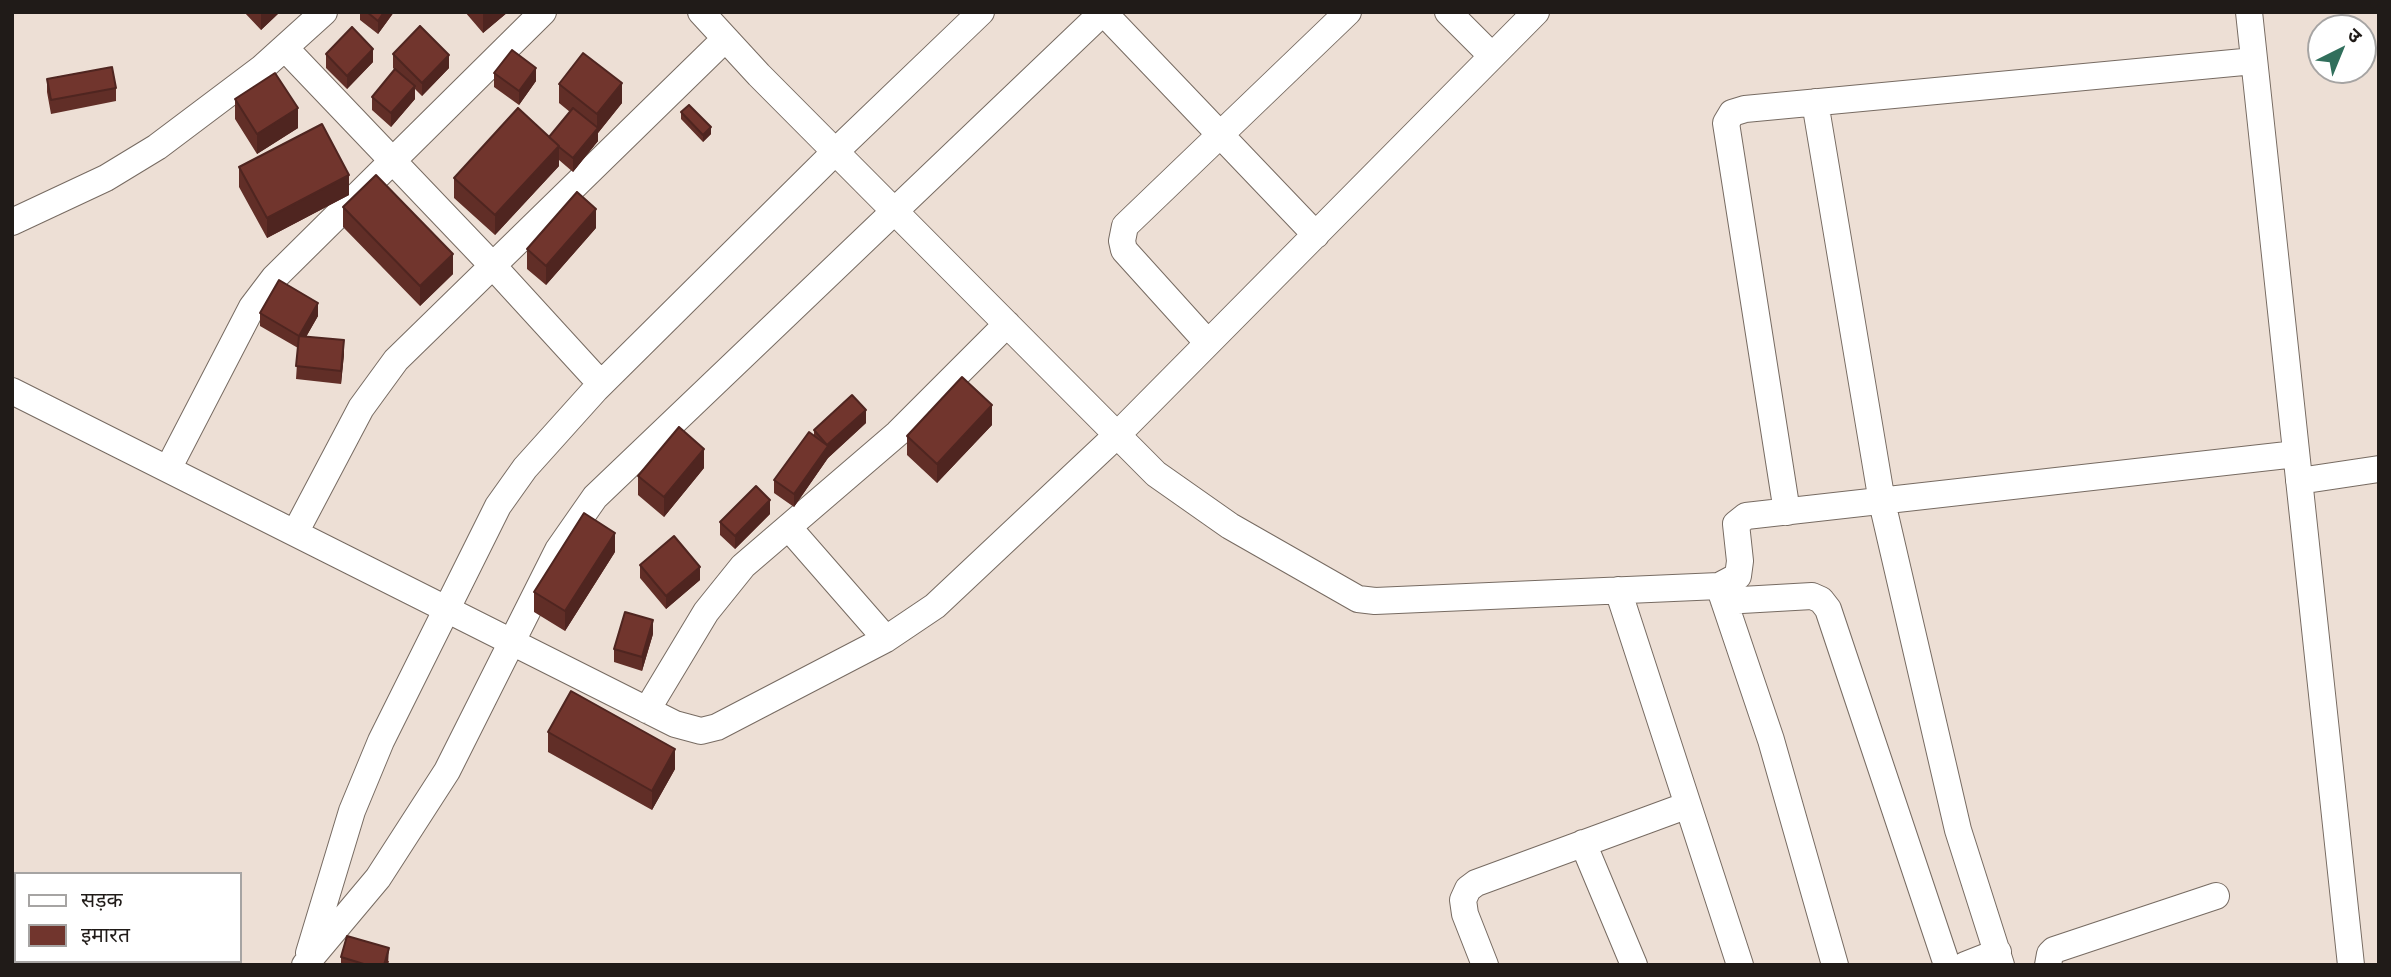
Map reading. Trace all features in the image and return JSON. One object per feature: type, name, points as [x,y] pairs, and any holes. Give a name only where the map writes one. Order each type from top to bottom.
[{"type":"street","points":[[12,222],[106,178],[157,147],[285,48],[324,12]]},
{"type":"street","points":[[168,469],[252,307],[274,278],[543,12]]},
{"type":"street","points":[[701,12],[835,152],[1117,435],[1178,491],[1230,526],[1358,599],[1375,601],[1618,590],[1811,596],[1821,600],[1828,608],[1947,965]]},
{"type":"street","points":[[305,965],[356,906],[404,839],[447,771],[558,550],[595,497],[896,213],[1103,12],[1316,235]]},
{"type":"street","points":[[1208,344],[1124,250],[1122,240],[1129,221],[1348,12]]},
{"type":"street","points":[[1448,12],[1492,56]]},
{"type":"street","points":[[12,391],[648,710],[688,729],[701,731],[717,727],[886,639],[935,606],[1117,435],[1536,12]]},
{"type":"street","points":[[2249,12],[2351,965]]},
{"type":"street","points":[[305,965],[352,811],[381,741],[498,506],[525,468],[601,384],[835,152],[981,13]]},
{"type":"street","points":[[295,533],[371,392],[396,360],[725,39]]},
{"type":"street","points":[[285,48],[493,265],[601,384]]},
{"type":"street","points":[[1787,512],[1726,124],[1732,113],[1738,110],[1815,102],[2254,61]]},
{"type":"street","points":[[1815,102],[1882,502],[1953,811],[1999,958],[1965,965]]},
{"type":"street","points":[[648,710],[721,590],[743,566],[898,433],[1007,324]]},
{"type":"street","points":[[1722,594],[1740,570],[1738,520],[1746,516],[2296,454]]},
{"type":"street","points":[[2299,481],[2379,469]]},
{"type":"street","points":[[789,528],[886,639]]},
{"type":"street","points":[[1618,590],[1740,965]]},
{"type":"street","points":[[1722,594],[1771,740],[1835,965]]},
{"type":"street","points":[[1485,965],[1465,914],[1463,901],[1468,890],[1476,883],[1688,805]]},
{"type":"street","points":[[1583,843],[1634,965]]},
{"type":"street","points":[[2048,965],[2050,954],[2054,950],[2216,896]]},
{"type":"building","points":[[367,12],[384,12],[378,21]]},
{"type":"building","points":[[420,26],[449,55],[422,83],[393,54]]},
{"type":"building","points":[[352,27],[373,49],[347,76],[326,54]]},
{"type":"building","points":[[512,50],[536,68],[519,91],[494,73]]},
{"type":"building","points":[[583,53],[622,83],[597,114],[559,84]]},
{"type":"building","points":[[112,67],[116,88],[51,100],[47,79]]},
{"type":"building","points":[[395,69],[415,86],[391,113],[372,97]]},
{"type":"building","points":[[275,73],[298,108],[257,134],[235,99]]},
{"type":"building","points":[[689,105],[711,127],[703,135],[681,112]]},
{"type":"building","points":[[518,108],[559,146],[495,215],[454,178]]},
{"type":"building","points":[[573,108],[598,128],[573,158],[549,137]]},
{"type":"building","points":[[322,124],[349,175],[267,218],[239,167]]},
{"type":"building","points":[[376,175],[453,254],[420,286],[343,207]]},
{"type":"building","points":[[577,192],[596,209],[546,266],[527,249]]},
{"type":"building","points":[[279,280],[318,303],[299,336],[260,313]]},
{"type":"building","points":[[299,336],[344,340],[341,371],[296,366]]},
{"type":"building","points":[[962,377],[992,405],[937,464],[907,436]]},
{"type":"building","points":[[852,395],[866,410],[827,445],[814,430]]},
{"type":"building","points":[[679,427],[704,449],[664,497],[638,476]]},
{"type":"building","points":[[809,432],[828,446],[794,494],[774,480]]},
{"type":"building","points":[[756,486],[770,500],[735,536],[720,522]]},
{"type":"building","points":[[584,513],[615,533],[565,611],[534,592]]},
{"type":"building","points":[[674,536],[700,567],[666,596],[640,565]]},
{"type":"building","points":[[625,612],[653,620],[642,657],[614,649]]},
{"type":"building","points":[[571,691],[675,749],[652,791],[548,732]]},
{"type":"building","points":[[347,936],[389,948],[384,965],[367,965],[341,957]]}]
